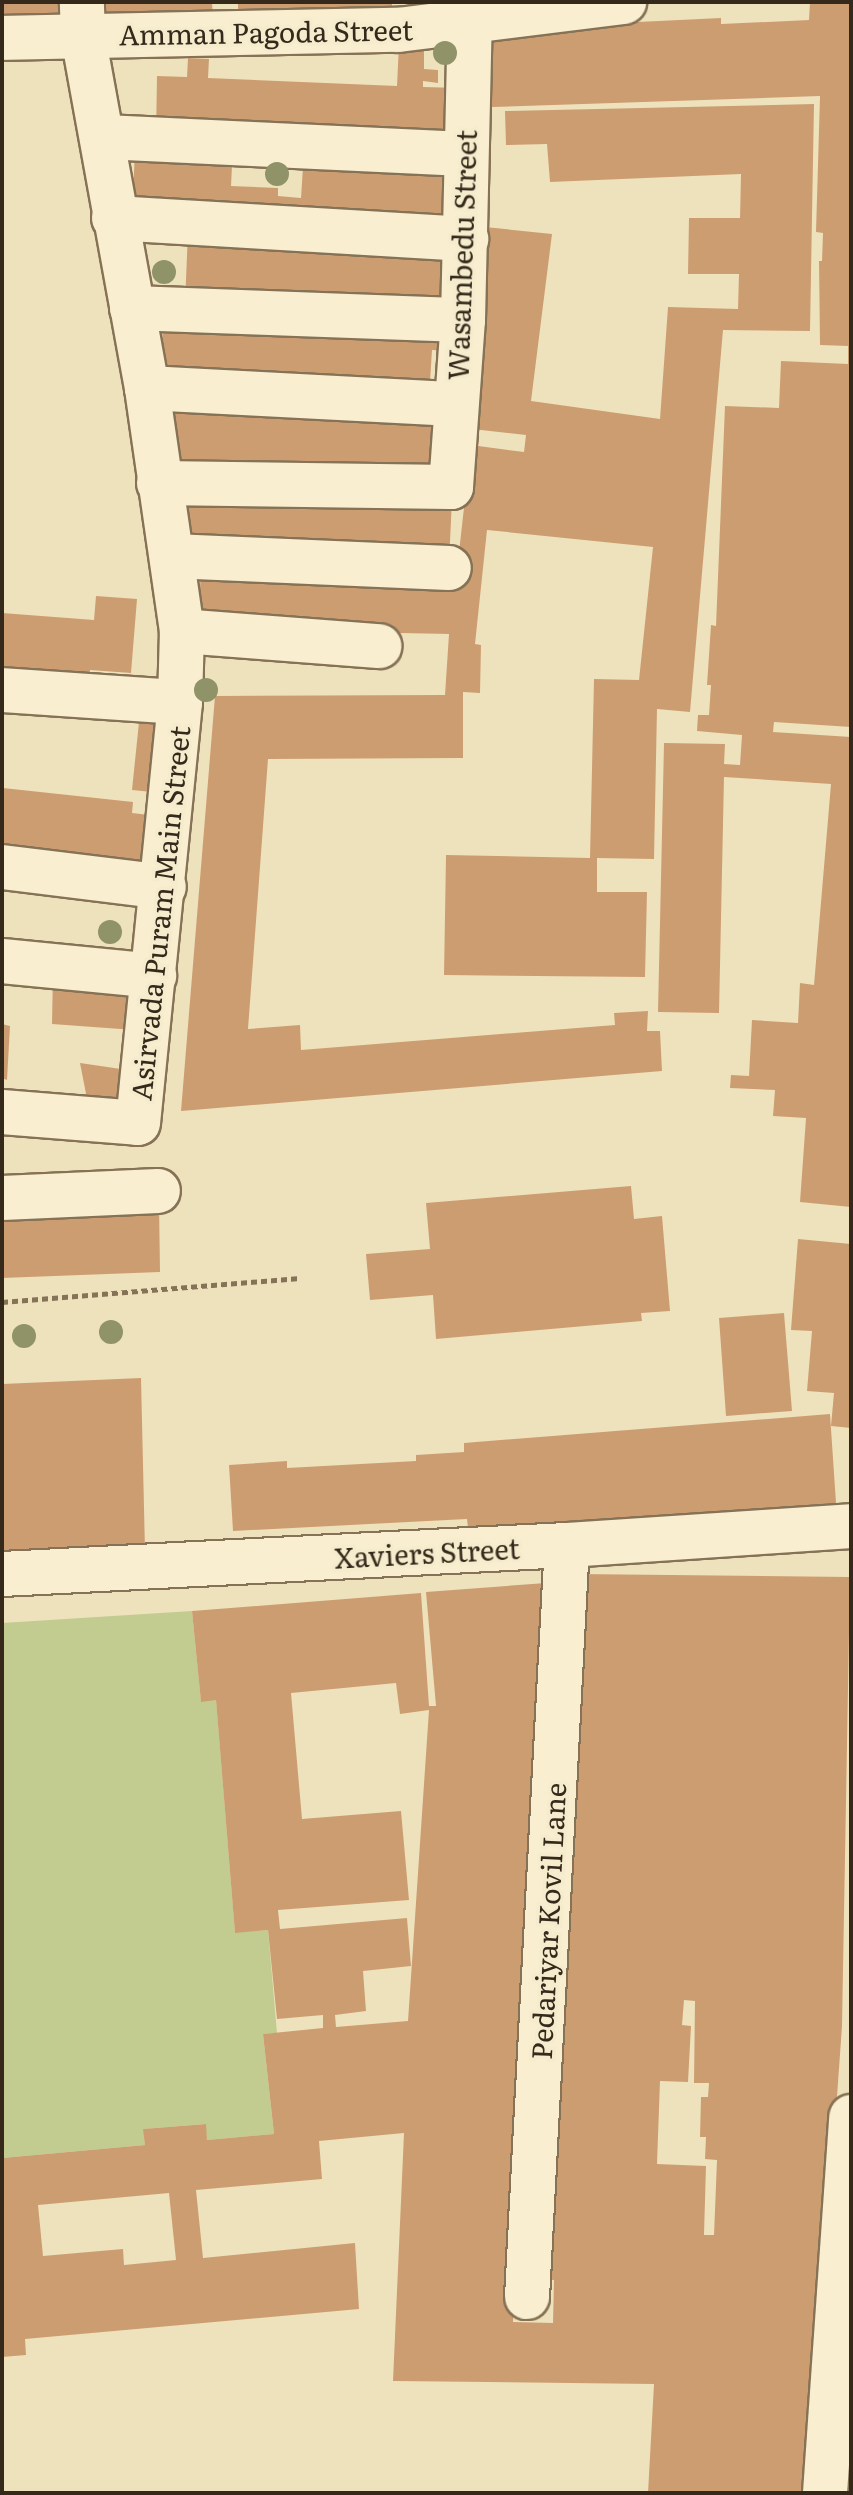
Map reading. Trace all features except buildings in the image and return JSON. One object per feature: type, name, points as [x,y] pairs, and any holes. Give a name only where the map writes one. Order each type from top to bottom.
[{"type":"street","name":"Amman Pagoda Street","points":[[2,38],[82,19],[398,16],[470,22],[624,2]]},
{"type":"street","points":[[82,19],[132,308],[463,320]]},
{"type":"street","name":"Wasambedu Street","points":[[159,483],[451,487],[463,320],[470,22]]},
{"type":"street","points":[[104,137],[465,154]]},
{"type":"street","points":[[114,218],[466,239]]},
{"type":"street","name":"Asirvada Puram Main Street","points":[[2,1112],[138,1123],[164,887],[180,702],[182,631],[147,388],[132,308]]},
{"type":"street","points":[[147,388],[455,404]]},
{"type":"street","points":[[172,556],[449,568]]},
{"type":"street","points":[[182,631],[379,646]]},
{"type":"street","points":[[3,702],[180,702]]},
{"type":"street","points":[[2,867],[164,887]]},
{"type":"street","points":[[2,961],[154,976]]},
{"type":"street","points":[[2,1198],[158,1191]]},
{"type":"street","name":"Xaviers Street","points":[[2,1574],[567,1545],[851,1526]]},
{"type":"street","name":"Pedariyar Kovil Lane","points":[[527,2297],[567,1545]]},
{"type":"street","points":[[825,2493],[851,2117]]},
{"type":"path","points":[[2,1302],[300,1278]]},
{"type":"green space","points":[[192,1611],[201,1701],[216,1699],[235,1932],[268,1930],[277,2033],[263,2034],[274,2134],[207,2140],[205,2124],[144,2129],[145,2145],[2,2158],[2,1623]]}]
